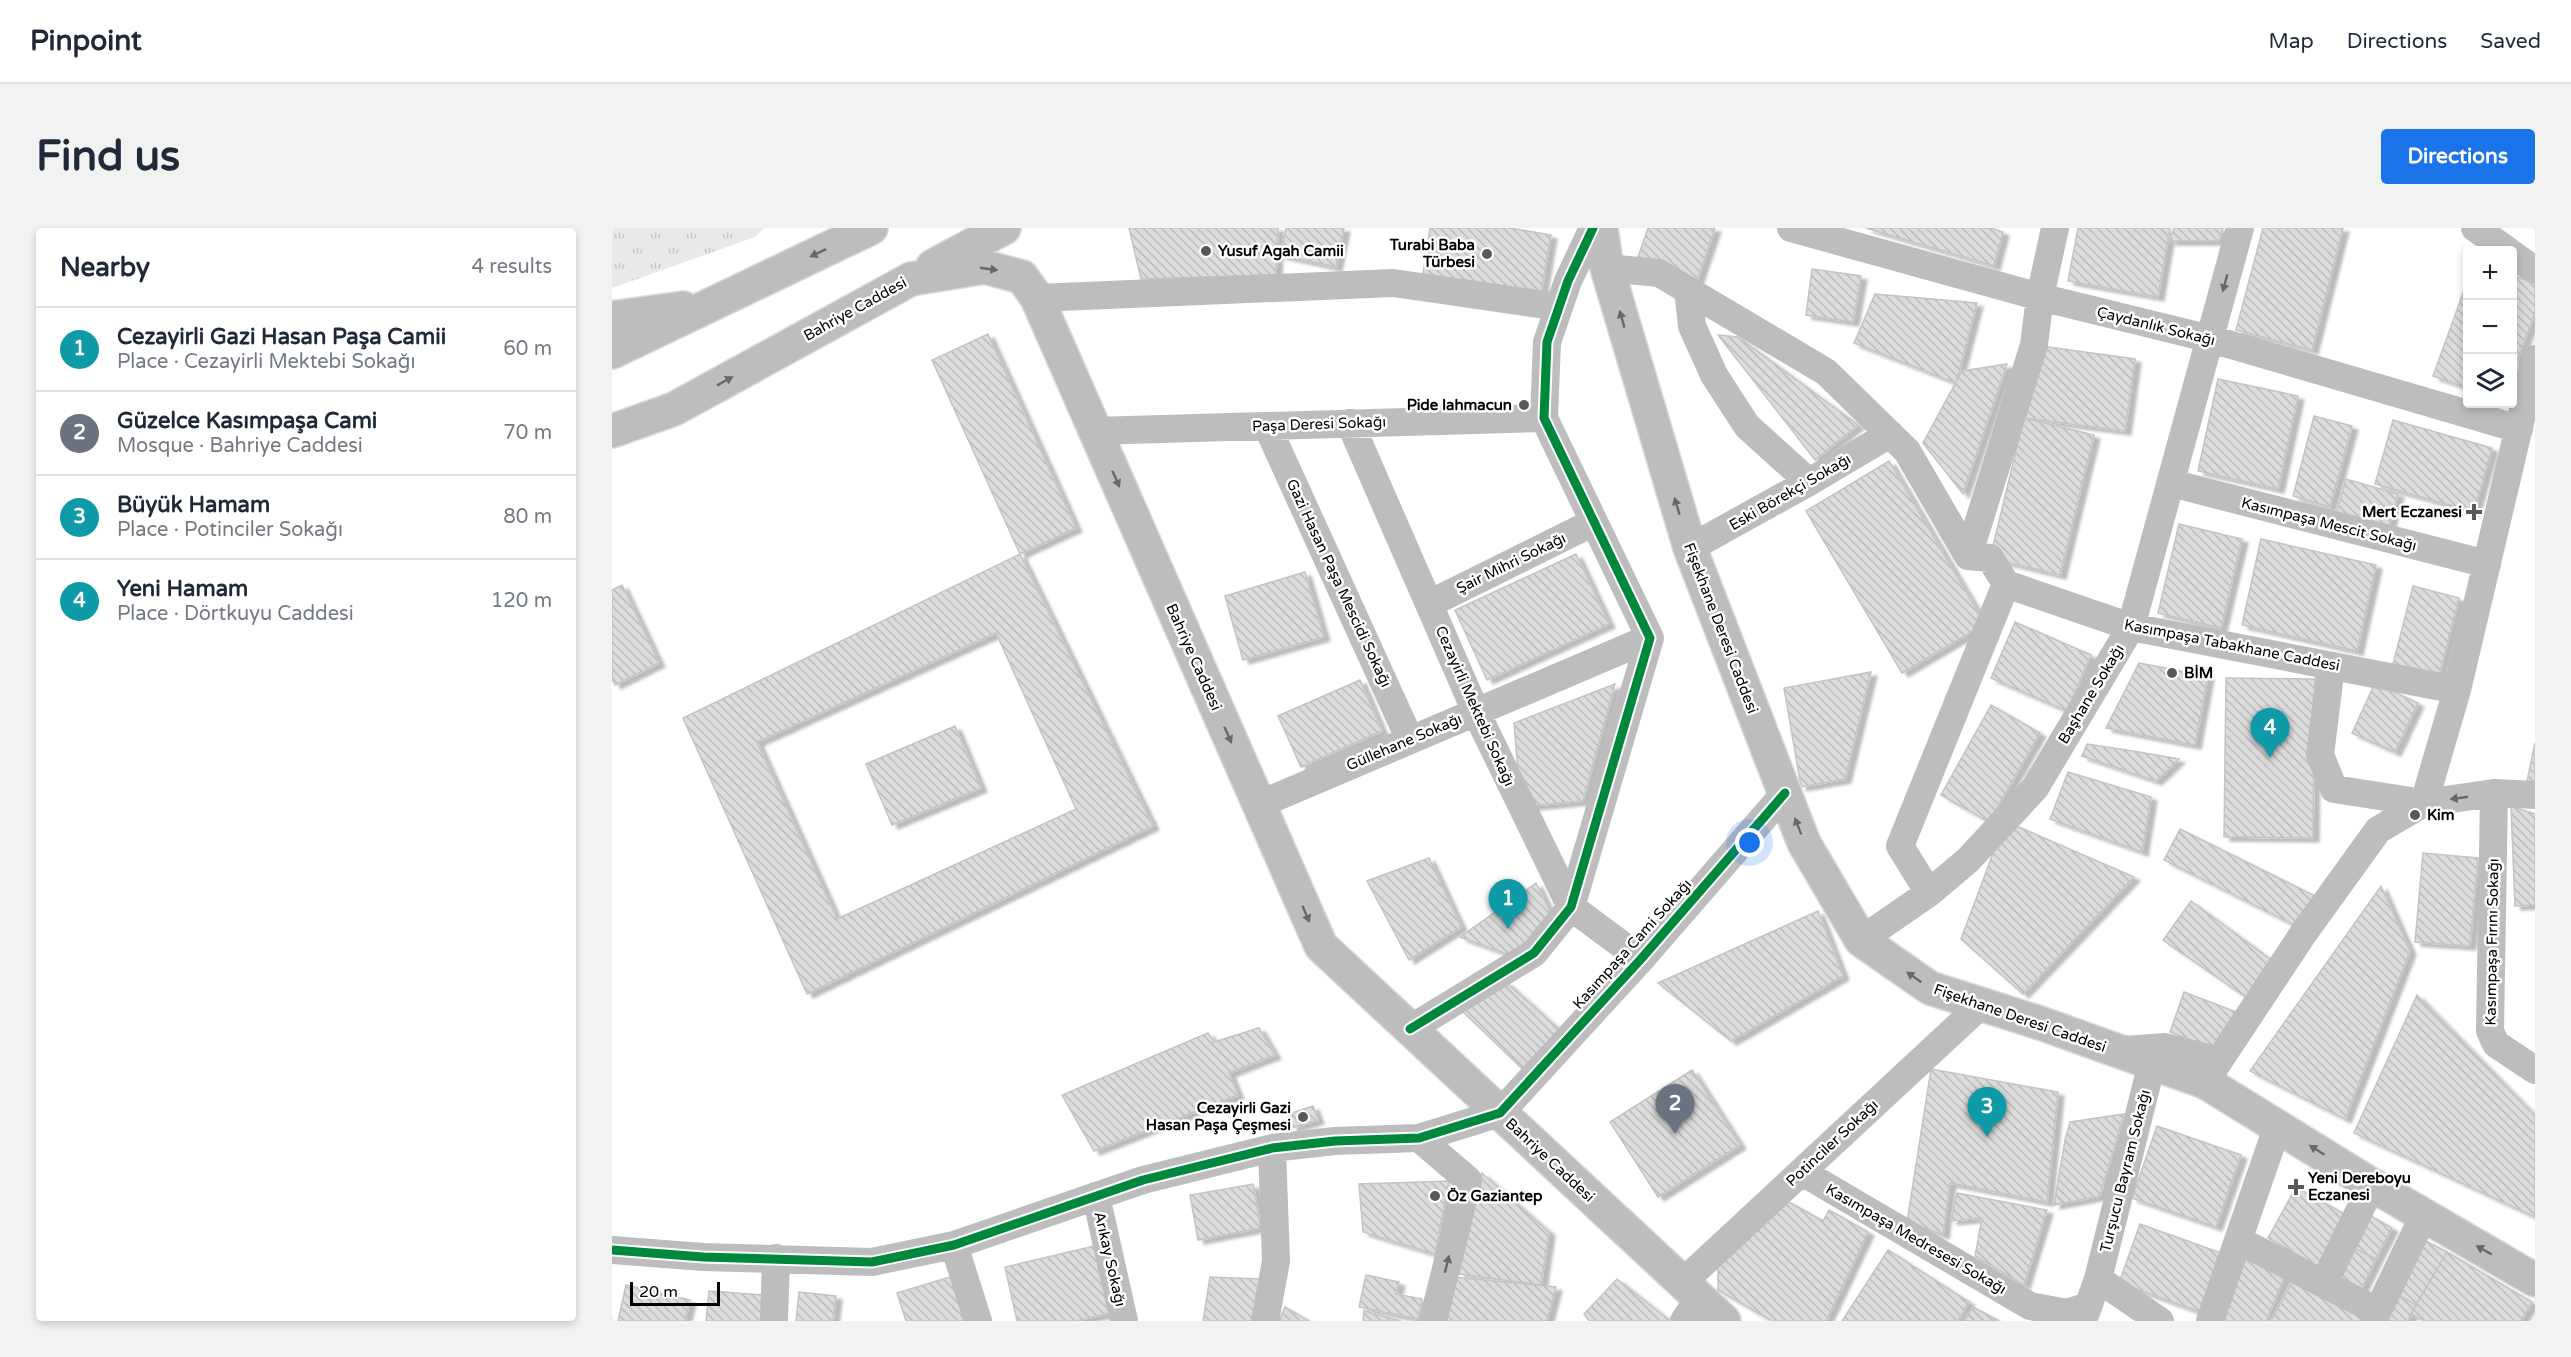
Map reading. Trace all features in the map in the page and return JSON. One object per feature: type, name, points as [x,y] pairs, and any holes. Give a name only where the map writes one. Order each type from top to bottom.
[{"type":"main road","points":[[612,352],[871,228]]},
{"type":"main road","points":[[910,279],[1004,228]]},
{"type":"main road","name":"Fişekhane Deresi Caddesi","points":[[1601,228],[1607,268],[1690,548],[1804,843],[1861,940],[1930,988],[2152,1063],[2211,1071],[2278,1125],[2372,1185],[2530,1271]]},
{"type":"main road","name":"Bahriye Caddesi","points":[[612,431],[674,409],[910,279],[985,267],[1022,277],[1036,298],[1321,946],[1500,1113],[1688,1300],[1724,1321]]},
{"type":"main road","points":[[612,318],[717,302]]},
{"type":"main road","points":[[612,445],[674,409]]},
{"type":"street","points":[[1410,1029],[1534,953],[1571,907],[1650,638],[1544,418],[1547,342],[1568,281],[1593,228]]},
{"type":"street","name":"Çaydanlık Sokağı","points":[[1791,228],[2040,297],[2211,339],[2519,429]]},
{"type":"street","points":[[1968,556],[2034,345],[2040,297],[2055,228]]},
{"type":"street","name":"Başhane Sokağı","points":[[1861,940],[1929,893],[1968,860],[2035,788],[2131,627],[2240,228]]},
{"type":"street","points":[[2482,230],[2502,246]]},
{"type":"street","points":[[2517,257],[2535,270]]},
{"type":"street","points":[[1607,268],[1659,273],[1826,372],[1907,451],[1968,556]]},
{"type":"street","points":[[1036,298],[1393,283],[1559,307]]},
{"type":"street","points":[[1688,290],[1692,326],[1714,375],[1747,426],[1809,482]]},
{"type":"street","points":[[2118,1051],[2165,1047],[2211,1071],[2378,830],[2424,803],[2457,690],[2535,359]]},
{"type":"street","name":"Paşa Deresi Sokağı","points":[[1094,431],[1544,418]]},
{"type":"street","name":"Cezayirli Mektebi Sokağı","points":[[1350,423],[1476,712],[1571,907],[1641,958]]},
{"type":"street","name":"Gazi Hasan Paşa Mescidi Sokağı","points":[[1267,426],[1410,740]]},
{"type":"street","name":"Eski Börekçi Sokağı","points":[[1690,548],[1890,434]]},
{"type":"street","name":"Kasımpaşa Mescit Sokağı","points":[[2170,483],[2487,564]]},
{"type":"street","name":"Şair Mihri Sokağı","points":[[1429,604],[1594,522]]},
{"type":"street","points":[[1929,893],[1899,846],[2006,584],[1990,558],[1968,556]]},
{"type":"street","name":"Kasımpaşa Tabakhane Caddesi","points":[[2006,584],[2131,627],[2457,690]]},
{"type":"street","name":"Güllehane Sokağı","points":[[1258,805],[1650,638]]},
{"type":"street","points":[[2331,666],[2320,754],[2334,789],[2424,803],[2494,793],[2535,795]]},
{"type":"street","name":"Kasımpaşa Cami Sokağı","points":[[1500,1113],[1641,958],[1785,793]]},
{"type":"street","name":"Kasımpaşa Fırını Sokağı","points":[[2494,793],[2490,1031],[2496,1044],[2535,1070]]},
{"type":"street","name":"Potinciler Sokağı","points":[[1688,1300],[1802,1172],[1982,1004]]},
{"type":"street","name":"Turşucu Bayram Sokağı","points":[[2086,1313],[2098,1279],[2152,1063]]},
{"type":"street","points":[[612,1250],[703,1257],[872,1262],[954,1245],[1143,1180],[1272,1148],[1335,1141],[1419,1138],[1500,1113]]},
{"type":"street","points":[[2210,1321],[2278,1125]]},
{"type":"street","points":[[1419,1138],[1468,1180],[1433,1321]]},
{"type":"street","points":[[1265,1321],[1276,1261],[1272,1148]]},
{"type":"street","name":"Kasımpaşa Medresesi Sokağı","points":[[1802,1172],[2026,1313],[2086,1313]]},
{"type":"street","points":[[2324,1283],[2372,1185]]},
{"type":"street","name":"Arıkay Sokağı","points":[[1096,1196],[1124,1321]]},
{"type":"street","points":[[2238,1240],[2324,1283],[2375,1316],[2424,1215]]},
{"type":"street","points":[[954,1245],[978,1321]]},
{"type":"street","points":[[774,1321],[776,1258]]},
{"type":"street","points":[[2098,1279],[2160,1321]]},
{"type":"green space","points":[[612,228],[764,228],[755,237],[612,288]]},
{"type":"building","name":"Yusuf Agah Camii","points":[[1129,228],[1278,228],[1276,275],[1141,279]]},
{"type":"building","points":[[1286,228],[1344,228],[1336,267],[1280,255]]},
{"type":"building","name":"Turabi Baba Türbesi","points":[[1430,228],[1510,228],[1551,235],[1541,294],[1423,274]]},
{"type":"building","points":[[1648,228],[1715,228],[1697,281],[1637,260]]},
{"type":"building","points":[[1866,228],[1991,228],[2003,232],[1994,266]]},
{"type":"building","points":[[2078,228],[2170,228],[2158,297],[2068,281]]},
{"type":"building","points":[[2174,228],[2223,228],[2219,241],[2170,241]]},
{"type":"building","points":[[2263,228],[2343,228],[2312,350],[2236,330]]},
{"type":"building","points":[[1812,269],[1861,276],[1853,322],[1806,315]]},
{"type":"building","points":[[2517,277],[2535,283],[2535,312],[2517,362]]},
{"type":"building","points":[[2463,293],[2463,386],[2433,376]]},
{"type":"building","points":[[1875,294],[1977,303],[1956,383],[1854,343]]},
{"type":"building","points":[[988,334],[1076,528],[1020,554],[932,360]]},
{"type":"building","points":[[1718,335],[1738,337],[1858,425],[1815,460]]},
{"type":"building","points":[[2034,345],[2135,359],[2125,431],[2024,418]]},
{"type":"building","points":[[2007,364],[1963,494],[1923,443],[1962,371]]},
{"type":"building","points":[[2218,379],[2298,396],[2278,489],[2198,471]]},
{"type":"building","points":[[2314,416],[2352,426],[2330,507],[2293,496]]},
{"type":"building","points":[[2024,418],[2094,435],[2060,575],[1990,558]]},
{"type":"building","points":[[2393,420],[2492,448],[2474,512],[2375,484]]},
{"type":"building","points":[[1889,461],[1985,624],[1902,673],[1806,511]]},
{"type":"building","points":[[2346,479],[2398,494],[2386,537],[2334,521]]},
{"type":"building","points":[[2179,524],[2242,539],[2221,628],[2158,613]]},
{"type":"building","points":[[2261,539],[2376,565],[2357,651],[2242,625]]},
{"type":"building","points":[[1020,554],[1153,826],[807,994],[683,718]],"holes":[[[996,633],[1076,809],[837,919],[757,742]]]},
{"type":"building","points":[[1576,554],[1609,624],[1487,680],[1455,610]]},
{"type":"building","points":[[1305,572],[1324,637],[1243,660],[1225,596]]},
{"type":"building","points":[[622,585],[659,663],[615,685],[612,679],[612,590]]},
{"type":"building","points":[[2413,586],[2459,598],[2438,680],[2392,668]]},
{"type":"building","points":[[2015,622],[2091,655],[2067,711],[1991,678]]},
{"type":"building","points":[[2139,663],[2208,676],[2195,745],[2106,728]]},
{"type":"building","points":[[1871,672],[1845,779],[1801,787],[1784,688]]},
{"type":"building","points":[[2226,678],[2315,679],[2313,838],[2224,837]]},
{"type":"building","points":[[1360,680],[1382,731],[1301,767],[1278,716]]},
{"type":"building","points":[[2375,683],[2418,703],[2395,752],[2352,733]]},
{"type":"building","points":[[1615,684],[1583,801],[1521,807],[1514,723]]},
{"type":"building","points":[[1991,705],[2040,733],[1989,822],[1941,795]]},
{"type":"building","points":[[955,726],[981,788],[892,825],[866,764]]},
{"type":"building","points":[[2535,743],[2535,782],[2527,781]]},
{"type":"building","points":[[2087,744],[2179,759],[2156,781],[2082,756]]},
{"type":"building","points":[[2068,772],[2151,797],[2142,852],[2050,819]]},
{"type":"building","points":[[2511,806],[2535,814],[2535,905],[2515,906]]},
{"type":"building","points":[[2005,821],[2134,877],[2023,994],[1961,939]]},
{"type":"building","points":[[2180,829],[2321,899],[2296,926],[2164,860]]},
{"type":"building","points":[[2423,853],[2478,858],[2470,946],[2415,942]]},
{"type":"building","points":[[1429,858],[1461,927],[1409,960],[1367,881]]},
{"type":"building","points":[[1536,883],[1554,920],[1515,957],[1460,937]]},
{"type":"building","points":[[2381,886],[2410,951],[2345,1119],[2250,1071]]},
{"type":"building","points":[[2191,901],[2274,962],[2247,998],[2163,940]]},
{"type":"building","points":[[1818,911],[1843,976],[1731,1041],[1658,983]]},
{"type":"building","points":[[1506,982],[1564,1034],[1529,1075],[1459,1008]]},
{"type":"building","points":[[2184,992],[2239,1013],[2214,1049],[2170,1032]]},
{"type":"building","points":[[2417,995],[2535,1116],[2535,1217],[2354,1133]]},
{"type":"building","points":[[1259,1028],[1275,1055],[1229,1073],[1238,1095],[1094,1151],[1062,1095],[1208,1033],[1214,1042]]},
{"type":"building","points":[[1931,1069],[2058,1092],[2047,1202],[1950,1183],[1943,1235],[1907,1222]]},
{"type":"building","points":[[1692,1070],[1740,1145],[1658,1197],[1610,1122]]},
{"type":"building","name":"Cezayirli Gazi Hasan Paşa Çeşmesi","points":[[1313,1106],[1318,1120],[1292,1128],[1289,1114]]},
{"type":"building","points":[[2124,1114],[2100,1196],[2054,1205],[2070,1122]]},
{"type":"building","points":[[2157,1126],[2241,1155],[2216,1227],[2132,1198]]},
{"type":"building","points":[[1482,1173],[1549,1232],[1541,1285],[1459,1274]]},
{"type":"building","points":[[1449,1181],[1435,1254],[1363,1232],[1359,1184]]},
{"type":"building","points":[[1253,1184],[1261,1228],[1198,1240],[1190,1195]]},
{"type":"building","points":[[2296,1187],[2348,1216],[2319,1267],[2268,1238]]},
{"type":"building","points":[[1957,1193],[2047,1210],[2024,1285],[1975,1256],[1982,1218],[1951,1221]]},
{"type":"building","points":[[1789,1202],[1823,1221],[1829,1210],[1868,1232],[1826,1321],[1772,1321],[1718,1290],[1718,1262]]},
{"type":"building","points":[[2369,1215],[2392,1228],[2376,1259],[2352,1247]]},
{"type":"building","points":[[2140,1224],[2221,1253],[2200,1312],[2119,1283]]},
{"type":"building","points":[[2426,1241],[2447,1252],[2416,1305],[2398,1295]]},
{"type":"building","points":[[1103,1244],[1119,1311],[1076,1321],[1017,1321],[1005,1267]]},
{"type":"building","points":[[2352,1247],[2376,1259],[2358,1296],[2334,1284]]},
{"type":"building","points":[[1888,1250],[1969,1302],[1958,1321],[1842,1321]]},
{"type":"building","points":[[2447,1252],[2532,1302],[2521,1321],[2424,1321],[2411,1314]]},
{"type":"building","points":[[2244,1254],[2285,1276],[2266,1321],[2219,1321]]},
{"type":"building","points":[[960,1274],[974,1321],[906,1321],[897,1293]]},
{"type":"building","points":[[1366,1275],[1399,1282],[1396,1294],[1422,1299],[1418,1319],[1359,1307]]},
{"type":"building","points":[[1210,1277],[1260,1279],[1254,1321],[1203,1321]]},
{"type":"building","points":[[1453,1277],[1556,1287],[1547,1321],[1445,1321]]},
{"type":"building","points":[[1617,1279],[1669,1320],[1589,1321],[1584,1314]]},
{"type":"building","points":[[2293,1280],[2362,1315],[2360,1321],[2271,1321]]},
{"type":"building","points":[[626,1285],[690,1300],[685,1321],[618,1321]]},
{"type":"building","points":[[709,1291],[763,1295],[761,1321],[706,1321]]},
{"type":"building","points":[[799,1292],[836,1296],[833,1321],[796,1321]]},
{"type":"building","points":[[2398,1295],[2416,1305],[2408,1321],[2384,1321]]},
{"type":"building","points":[[1285,1307],[1309,1321],[1279,1321]]},
{"type":"building","points":[[1973,1307],[1999,1321],[1964,1321]]},
{"type":"building","points":[[1364,1311],[1401,1321],[1363,1321]]},
{"type":"cycle path","points":[[1410,1029],[1534,953],[1571,907],[1650,638],[1544,418],[1547,342],[1568,281],[1593,228]]},
{"type":"cycle path","points":[[612,1250],[703,1257],[872,1262],[954,1245],[1143,1180],[1272,1148],[1335,1141],[1419,1138],[1500,1113],[1641,959],[1785,793]]},
{"type":"place","name":"Yusuf Agah Camii","points":[[1206,251]]},
{"type":"place","name":"Turabi Baba Türbesi","points":[[1487,254]]},
{"type":"place","name":"Pide lahmacun","points":[[1524,405]]},
{"type":"place","name":"Mert Eczanesi","points":[[2474,512]]},
{"type":"place","name":"BİM","points":[[2172,673]]},
{"type":"place","name":"Yeni Hamam","points":[[2270,758]]},
{"type":"place","name":"Kim","points":[[2415,815]]},
{"type":"place","name":"Cezayirli Gazi Hasan Paşa Camii","points":[[1508,929]]},
{"type":"place","name":"Cezayirli Gazi Hasan Paşa Çeşmesi","points":[[1303,1117]]},
{"type":"place","name":"Güzelce Kasımpaşa Cami","points":[[1675,1134]]},
{"type":"place","name":"Büyük Hamam","points":[[1987,1137]]},
{"type":"place","name":"Yeni Dereboyu Eczanesi","points":[[2296,1187]]},
{"type":"place","name":"Öz Gaziantep","points":[[1435,1196]]}]
